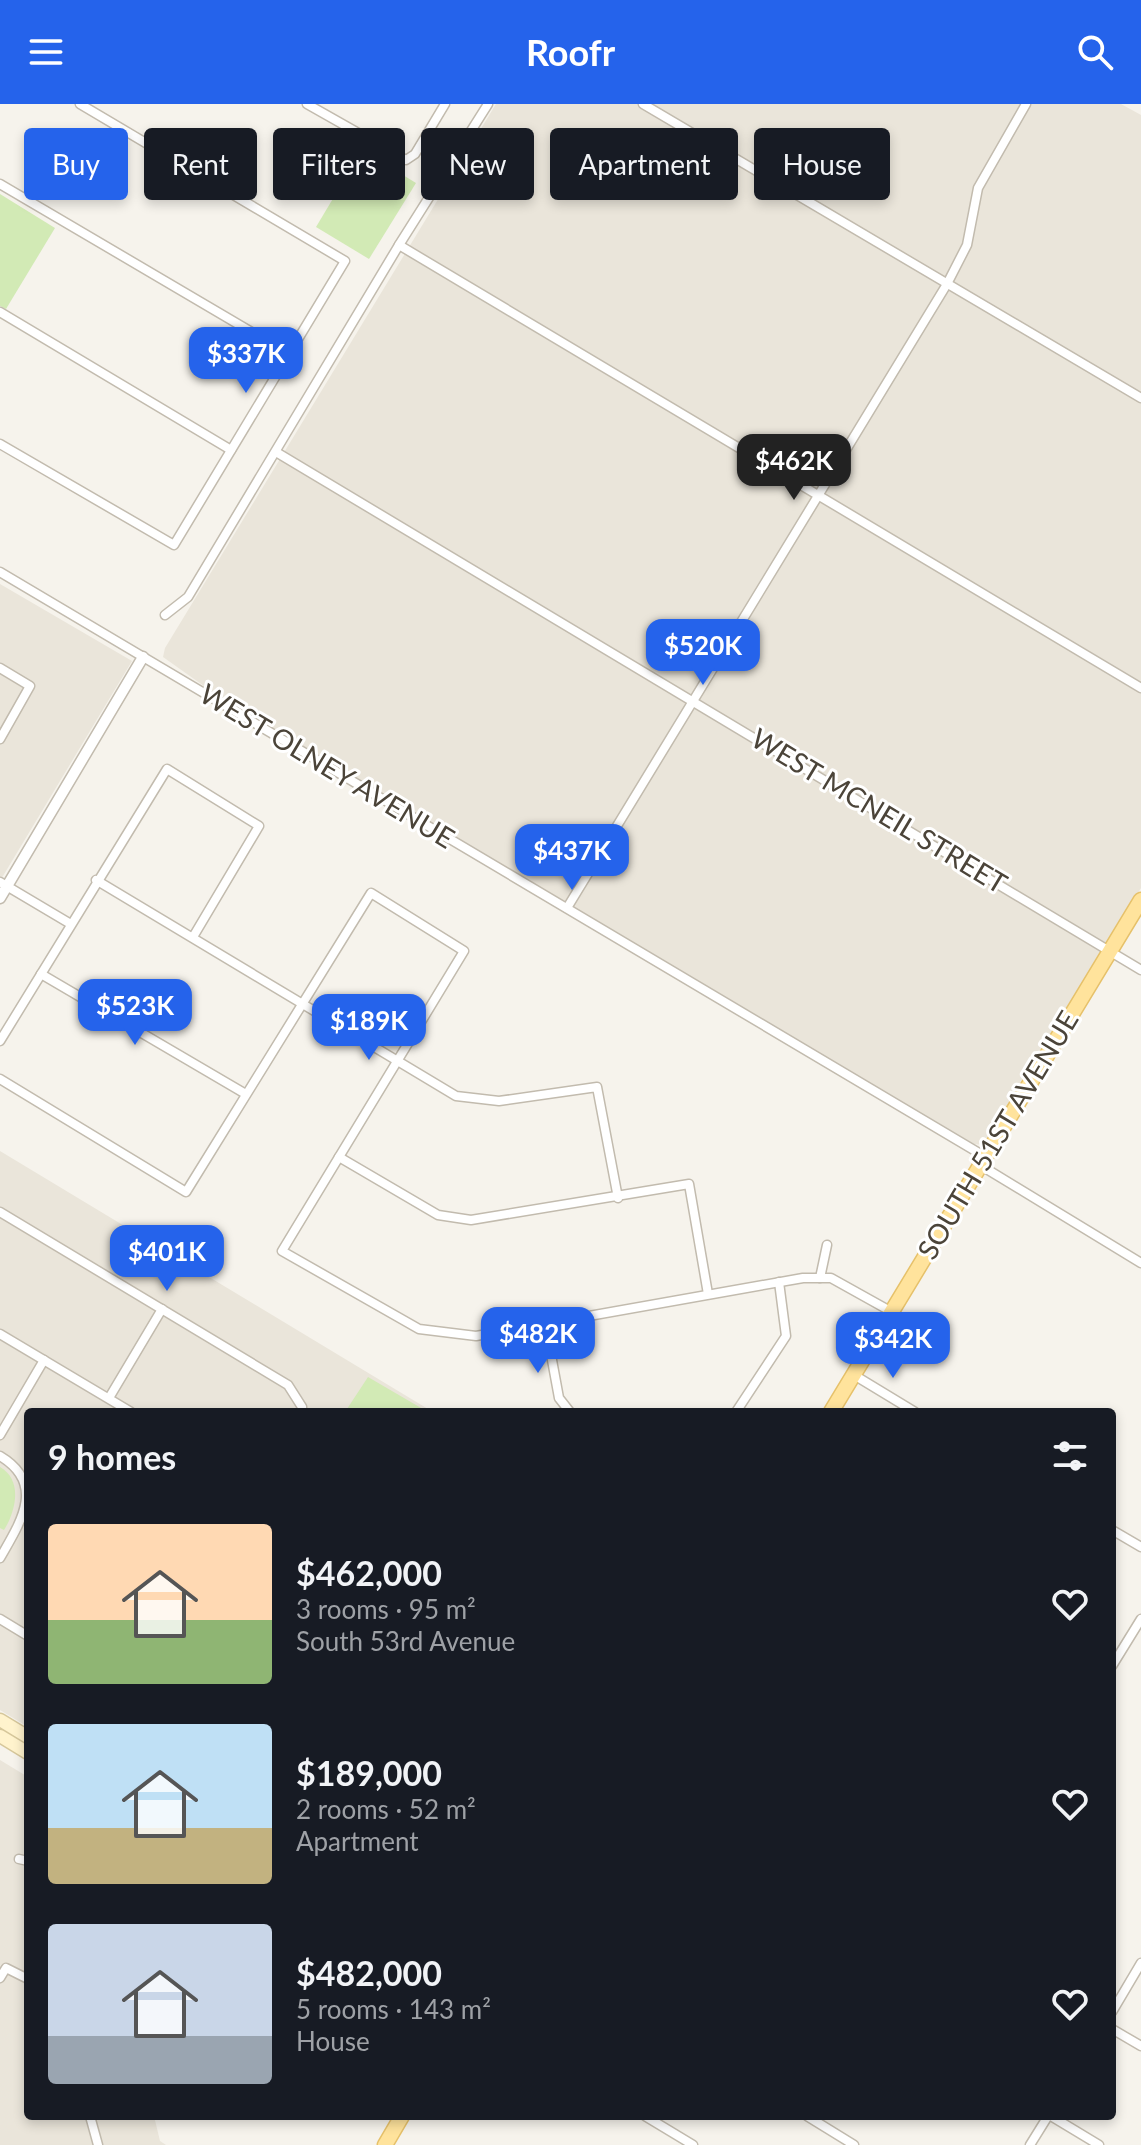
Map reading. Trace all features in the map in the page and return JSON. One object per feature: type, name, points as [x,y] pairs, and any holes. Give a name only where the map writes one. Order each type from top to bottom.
[{"type":"main road","name":"SOUTH 51ST AVENUE","points":[[833,1408],[1141,900]]},
{"type":"main road","points":[[0,1720],[24,1735]]},
{"type":"main road","points":[[0,1736],[24,1751]]},
{"type":"main road","points":[[385,2145],[400,2120]]},
{"type":"street","points":[[0,444],[174,545],[345,261],[80,104]]},
{"type":"street","points":[[96,114],[102,104]]},
{"type":"street","points":[[307,104],[406,160],[415,154],[445,104]]},
{"type":"street","points":[[165,615],[188,597],[399,245],[488,104]]},
{"type":"street","points":[[643,104],[1141,398]]},
{"type":"street","points":[[567,908],[947,284],[967,245],[978,188],[1026,104]]},
{"type":"street","points":[[0,184],[289,354]]},
{"type":"street","points":[[399,245],[1141,688]]},
{"type":"street","points":[[0,312],[231,450]]},
{"type":"street","name":"WEST MCNEIL STREET","points":[[276,452],[1141,970]]},
{"type":"street","name":"WEST OLNEY AVENUE","points":[[0,572],[567,908],[982,1160],[1141,1263]]},
{"type":"street","points":[[0,898],[3,884],[143,657]]},
{"type":"street","points":[[0,668],[30,686],[0,739]]},
{"type":"street","points":[[0,1041],[69,923],[167,769],[259,826],[193,937]]},
{"type":"street","points":[[96,880],[456,1096],[499,1101],[597,1087],[618,1198]]},
{"type":"street","points":[[3,884],[69,923]]},
{"type":"street","points":[[0,1079],[186,1192],[244,1093],[371,893],[464,951],[282,1251],[419,1329],[476,1336],[779,1282],[820,1278],[842,1283],[892,1312]]},
{"type":"street","points":[[41,974],[244,1093]]},
{"type":"street","points":[[339,1157],[438,1215],[471,1220],[689,1184],[708,1294]]},
{"type":"street","points":[[0,1212],[288,1385],[302,1407]]},
{"type":"street","points":[[820,1278],[827,1245]]},
{"type":"street","points":[[739,1408],[786,1336],[779,1282]]},
{"type":"street","points":[[109,1398],[162,1309]]},
{"type":"street","points":[[545,1322],[559,1398],[567,1408]]},
{"type":"street","points":[[0,1334],[125,1408]]},
{"type":"street","points":[[0,1435],[44,1360]]},
{"type":"street","points":[[854,1375],[908,1408]]},
{"type":"street","points":[[0,1456],[19,1472],[24,1487]]},
{"type":"street","points":[[0,1558],[24,1516]]},
{"type":"street","points":[[1116,1532],[1141,1547]]},
{"type":"street","points":[[0,1619],[24,1634]]},
{"type":"street","points":[[1116,1660],[1141,1619]]},
{"type":"street","points":[[1116,2005],[1141,1963]]},
{"type":"street","points":[[0,1978],[6,1968],[24,1977]]},
{"type":"street","points":[[1116,2031],[1141,2046]]},
{"type":"street","points":[[91,2120],[98,2145]]},
{"type":"street","points":[[652,2120],[693,2145]]},
{"type":"street","points":[[813,2120],[854,2145]]},
{"type":"street","points":[[1030,2145],[1046,2120]]},
{"type":"street","points":[[1056,2120],[1099,2145]]},
{"type":"shaded area","points":[[496,104],[1121,104],[1141,115],[1141,888],[984,1145],[974,1144],[879,1089],[211,691],[163,657],[165,648],[438,200],[534,200],[534,128],[481,128]]},
{"type":"shaded area","points":[[0,584],[132,661],[0,881]]},
{"type":"shaded area","points":[[0,1151],[426,1408],[24,1408],[24,1725],[0,1710]]},
{"type":"shaded area","points":[[0,1760],[24,1775],[24,2120],[155,2120],[160,2141],[166,2145],[0,2145]]},
{"type":"green space","points":[[405,176],[416,183],[369,259],[316,227],[332,200],[405,200]]},
{"type":"green space","points":[[0,194],[55,228],[6,309],[0,306]]},
{"type":"green space","points":[[368,1377],[421,1408],[348,1408]]},
{"type":"green space","points":[[0,1467],[15,1488],[12,1514],[4,1530],[0,1528]]}]
